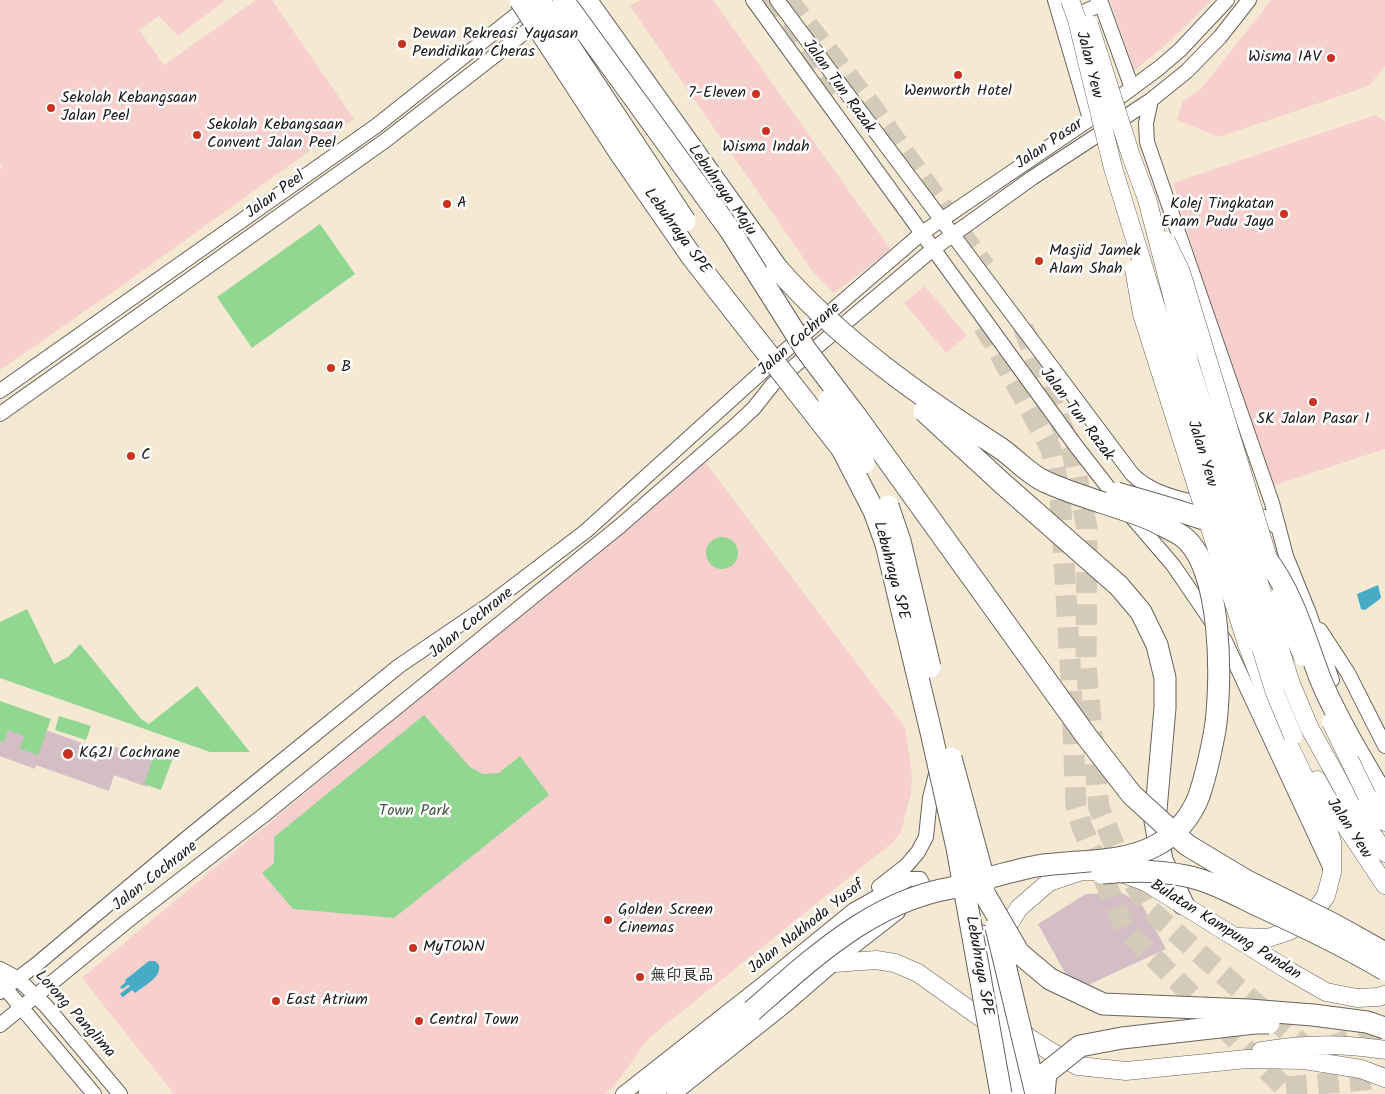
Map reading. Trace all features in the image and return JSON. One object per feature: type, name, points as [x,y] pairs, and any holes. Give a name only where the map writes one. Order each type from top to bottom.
[{"type":"highway","name":"Lebuhraya SPE","points":[[520,0],[615,145],[692,257],[842,449],[874,511],[886,544],[957,843],[1002,1094]]},
{"type":"highway","name":"Lebuhraya SPE","points":[[539,0],[703,247],[850,442],[887,506],[900,541],[943,729],[1012,1094]]},
{"type":"highway","name":"Lebuhraya Maju","points":[[563,0],[730,230],[806,350]]},
{"type":"highway","name":"Lebuhraya Maju","points":[[586,0],[754,239],[777,268],[797,291],[879,364]]},
{"type":"highway","points":[[806,350],[820,384],[872,478],[893,534],[910,592],[957,843],[995,989]]},
{"type":"highway","points":[[806,350],[856,416],[1086,737],[1132,795],[1187,845],[1247,881],[1335,924],[1385,953]]},
{"type":"highway","points":[[649,1094],[752,1011],[831,943],[864,921],[910,900],[1036,866],[1128,856],[1154,848],[1173,835],[1186,819],[1198,798],[1215,729],[1219,684],[1218,643],[1213,604],[1210,587],[1200,557],[1182,536],[1167,527],[1138,514],[1043,481],[1004,451],[934,406],[879,364]]},
{"type":"highway","points":[[879,364],[904,392],[1002,483],[1119,586],[1141,612],[1157,646],[1165,678],[1165,708],[1155,821],[1162,860],[1183,904]]},
{"type":"highway","points":[[1004,451],[1103,490],[1210,521],[1242,534],[1250,541],[1274,569],[1285,588],[1302,626],[1336,714],[1376,797]]},
{"type":"highway","points":[[943,729],[990,904],[1036,1094]]},
{"type":"highway","points":[[957,843],[1019,953],[1050,979],[1102,1004],[1248,1010],[1313,1015],[1376,1025]]},
{"type":"highway","points":[[951,888],[1130,870],[1188,876],[1219,887],[1353,950],[1385,970]]},
{"type":"highway","points":[[1044,1094],[1046,1073],[1080,1046],[1122,1038],[1255,1023],[1376,1025]]},
{"type":"main road","name":"Jalan Yew","points":[[1070,0],[1077,20],[1114,168],[1275,693],[1293,736],[1327,798],[1385,885]]},
{"type":"main road","name":"Jalan Yew","points":[[1081,0],[1146,199],[1190,364],[1291,684],[1309,727],[1330,766],[1350,801],[1385,853]]},
{"type":"main road","points":[[1114,168],[1142,314],[1247,644],[1273,712],[1324,818],[1332,842],[1332,872],[1326,896],[1309,919],[1289,931],[1268,938],[1235,936]]},
{"type":"main road","points":[[1146,199],[1181,272],[1289,625],[1342,748],[1376,797],[1385,822]]},
{"type":"main road","name":"Bulatan Kampung Pandan","points":[[1385,995],[1357,998],[1326,992],[1146,882],[1115,871],[1082,870],[1049,882],[1019,908],[1000,939],[995,962],[995,989],[1011,1020],[1028,1037],[1078,1066],[1126,1071],[1247,1059],[1304,1060],[1361,1069],[1385,1078]]},
{"type":"main road","points":[[835,963],[876,960],[895,963],[918,974],[1005,1035]]},
{"type":"main road","points":[[995,989],[1017,1094]]},
{"type":"main road","points":[[1184,1065],[1290,1046],[1361,1046],[1385,1050]]},
{"type":"street","name":"Jalan Peel","points":[[0,391],[376,126],[534,0]]},
{"type":"street","name":"Jalan Peel","points":[[0,414],[386,140],[567,0]]},
{"type":"street","name":"Jalan Tun Razak","points":[[753,0],[1076,446],[1125,509],[1173,565],[1224,640],[1332,872]]},
{"type":"street","name":"Jalan Tun Razak","points":[[777,0],[1138,481],[1146,486],[1176,497],[1264,518],[1278,528]]},
{"type":"street","name":"Jalan Yew","points":[[1055,0],[1090,119]]},
{"type":"street","points":[[1060,15],[1067,20],[1095,7],[1100,0]]},
{"type":"street","name":"Jalan Yew","points":[[1100,0],[1132,88]]},
{"type":"street","name":"Jalan Pasar","points":[[941,220],[1090,119],[1159,68],[1180,50],[1227,0]]},
{"type":"street","name":"Jalan Pasar","points":[[953,235],[1032,178],[1151,100],[1194,64],[1220,37],[1249,0]]},
{"type":"street","points":[[500,26],[511,43]]},
{"type":"street","points":[[1151,100],[1146,123],[1147,142],[1272,503],[1286,556],[1309,613],[1332,682],[1362,744],[1385,782]]},
{"type":"street","name":"Jalan Cochrane","points":[[3,990],[399,666],[490,604],[586,531],[786,350],[922,233],[941,220]]},
{"type":"street","name":"Jalan Cochrane","points":[[0,1025],[126,922],[264,815],[620,526],[736,425],[754,408],[773,384],[933,249],[953,235]]},
{"type":"street","points":[[1246,513],[1272,503]]},
{"type":"street","points":[[1309,613],[1348,673],[1385,746]]},
{"type":"street","points":[[854,910],[918,852],[926,837],[930,798],[940,755]]},
{"type":"street","name":"Jalan Nakhoda Yusof","points":[[622,1094],[854,910],[909,879],[920,879],[924,886],[920,895],[853,947],[787,1004],[674,1094]]},
{"type":"street","name":"Lorong Panglima","points":[[0,970],[17,978],[36,995],[120,1094]]},
{"type":"street","name":"Lorong Panglima","points":[[0,970],[3,990],[21,1008],[94,1094]]},
{"type":"street","points":[[768,980],[782,977],[791,986],[792,994],[787,1004]]},
{"type":"shaded area","points":[[0,0],[226,0],[178,36],[159,16],[139,30],[164,65],[256,0],[272,0],[354,119],[117,289],[0,370],[0,169],[2,168],[0,164]]},
{"type":"shaded area","name":"Wisma Indah","points":[[640,0],[713,0],[891,250],[834,293],[813,272],[630,6]]},
{"type":"shaded area","points":[[1110,0],[1212,0],[1171,40],[1134,71]]},
{"type":"shaded area","points":[[1271,0],[1385,0],[1385,66],[1369,86],[1219,137],[1177,120],[1183,101],[1201,89]]},
{"type":"shaded area","points":[[1376,115],[1385,121],[1385,449],[1269,487],[1225,355],[1173,183]]},
{"type":"shaded area","points":[[925,286],[967,336],[946,353],[904,303]]},
{"type":"shaded area","points":[[705,462],[905,727],[912,774],[911,793],[901,832],[893,842],[649,1038],[614,1086],[604,1094],[174,1094],[82,978]]},
{"type":"shaded area","name":"KG21 Cochrane","points":[[4,715],[107,752],[110,745],[156,762],[147,787],[114,775],[109,791],[36,765],[35,769],[0,756],[0,720]]},
{"type":"shaded area","points":[[1122,893],[1142,905],[1166,949],[1075,991],[1038,924],[1086,894]]},
{"type":"green space","points":[[320,224],[355,274],[252,348],[217,297]]},
{"type":"green space","points":[[722,537],[728,538],[733,542],[737,547],[737,559],[733,564],[728,568],[722,569],[716,568],[711,564],[707,559],[706,553],[707,547],[711,542],[716,538]]},
{"type":"green space","points":[[27,609],[54,664],[68,657],[80,644],[141,719],[149,724],[197,686],[250,752],[210,752],[0,678],[0,622]]},
{"type":"green space","points":[[0,701],[51,719],[38,755],[20,749],[24,736],[8,730],[4,742],[0,741]]},
{"type":"green space","name":"Town Park","points":[[424,715],[470,767],[483,774],[499,773],[520,756],[549,795],[394,918],[293,909],[262,873],[274,863],[274,837]]},
{"type":"green space","points":[[59,716],[91,726],[86,740],[55,730]]},
{"type":"green space","points":[[157,749],[174,755],[161,790],[144,784]]},
{"type":"water","points":[[1378,585],[1380,599],[1365,610],[1361,609],[1357,594]]},
{"type":"water","points":[[149,961],[155,961],[159,965],[158,973],[135,993],[132,990],[123,997],[120,994],[130,986],[128,985],[122,989],[120,987],[126,982],[125,980]]},
{"type":"tunnel","points":[[764,0],[832,98]]},
{"type":"tunnel","points":[[788,0],[872,107],[985,267]]},
{"type":"tunnel","points":[[983,326],[1051,449],[1060,493],[1076,806],[1082,827],[1125,929],[1284,1087],[1302,1094]]},
{"type":"tunnel","points":[[1023,327],[1072,452],[1087,528],[1086,665],[1099,808],[1122,863],[1149,909],[1312,1053],[1318,1054]]},
{"type":"tunnel","points":[[1329,1047],[1385,1027]]},
{"type":"tunnel","points":[[1286,1087],[1374,1079],[1385,1076]]},
{"type":"place","name":"Dewan Rekreasi Yayasan Pendidikan Cheras","points":[[402,44]]},
{"type":"place","name":"Wisma IAV","points":[[1331,58]]},
{"type":"place","name":"Wenworth Hotel","points":[[958,75]]},
{"type":"place","name":"7-Eleven","points":[[756,94]]},
{"type":"place","name":"Sekolah Kebangsaan Jalan Peel","points":[[51,108]]},
{"type":"place","name":"Wisma Indah","points":[[766,131]]},
{"type":"place","name":"Sekolah Kebangsaan Convent Jalan Peel","points":[[197,135]]},
{"type":"place","name":"A","points":[[447,204]]},
{"type":"place","name":"Kolej Tingkatan Enam Pudu Jaya","points":[[1284,214]]},
{"type":"place","name":"Masjid Jamek Alam Shah","points":[[1039,261]]},
{"type":"place","name":"B","points":[[331,368]]},
{"type":"place","name":"SK Jalan Pasar 1","points":[[1313,402]]},
{"type":"place","name":"C","points":[[131,456]]},
{"type":"place","name":"KG21 Cochrane","points":[[68,754]]},
{"type":"place","name":"Golden Screen Cinemas","points":[[608,920]]},
{"type":"place","name":"MyTOWN","points":[[413,948]]},
{"type":"place","name":"無印良品","points":[[640,977]]},
{"type":"place","name":"East Atrium","points":[[276,1001]]},
{"type":"place","name":"Central Town","points":[[419,1021]]}]
